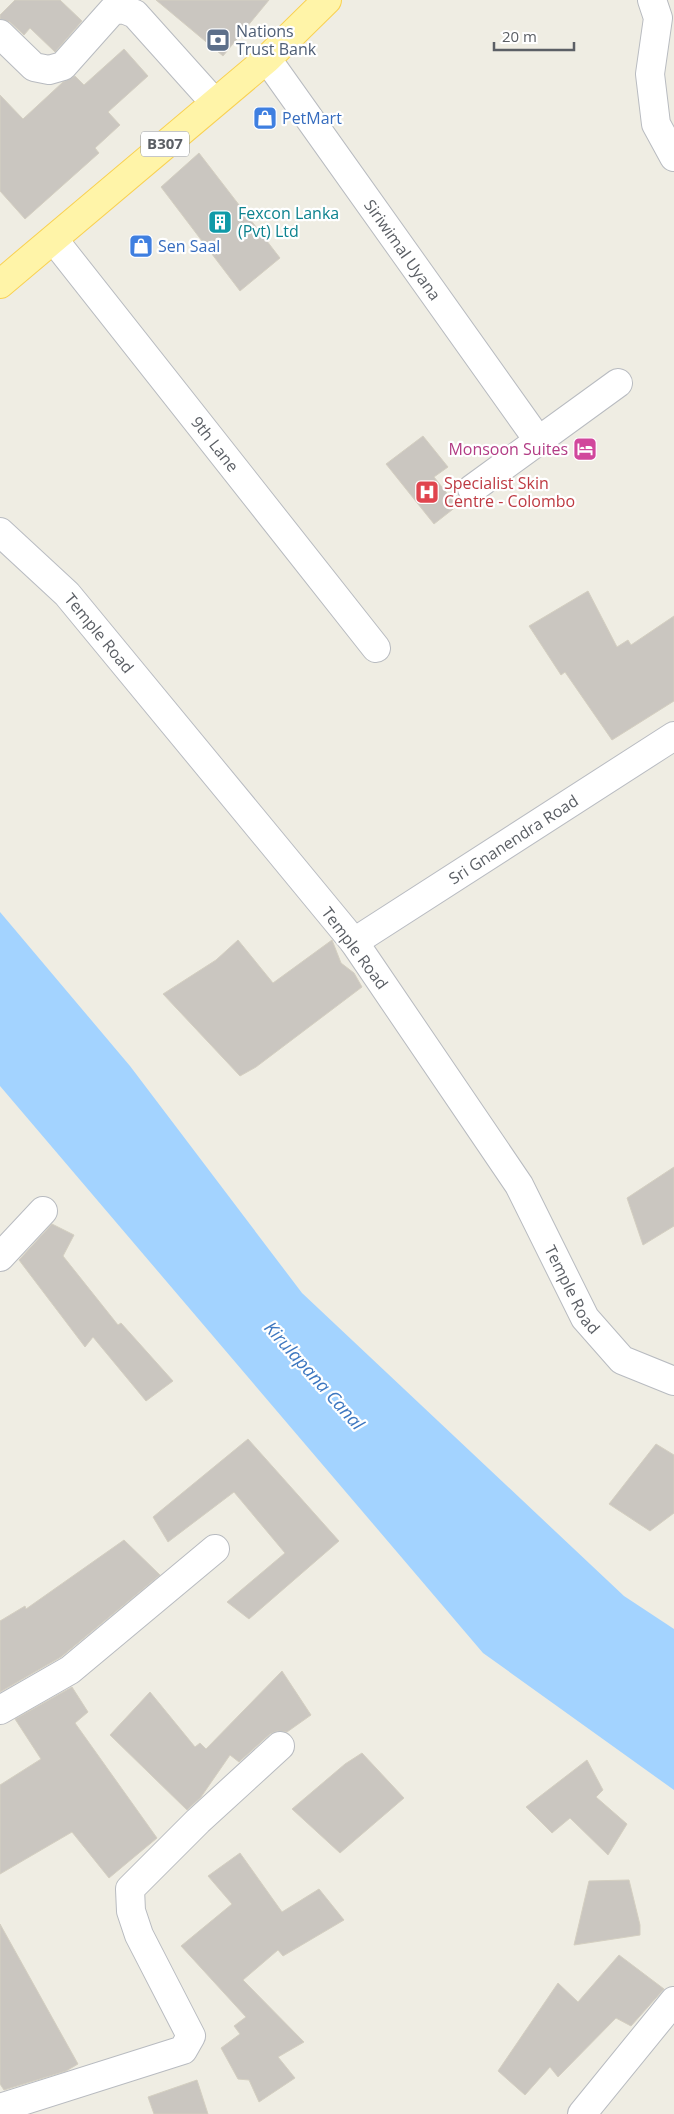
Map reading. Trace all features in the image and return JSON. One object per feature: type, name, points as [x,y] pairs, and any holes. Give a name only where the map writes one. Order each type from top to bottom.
[{"type":"main road","name":"B307","points":[[0,284],[267,59],[327,0]]},
{"type":"street","points":[[652,0],[658,18],[650,74],[656,124],[674,157]]},
{"type":"street","points":[[0,34],[34,68],[49,70],[63,66],[112,11],[123,8],[135,14],[214,102]]},
{"type":"street","name":"Siriwimal Uyana","points":[[267,59],[538,440]]},
{"type":"street","name":"9th Lane","points":[[54,240],[376,648]]},
{"type":"street","points":[[472,489],[618,383]]},
{"type":"street","name":"Temple Road","points":[[0,532],[67,594],[354,942],[519,1185],[585,1318],[622,1360],[674,1381]]},
{"type":"street","name":"Sri Gnanendra Road","points":[[354,942],[674,736]]},
{"type":"street","points":[[0,1257],[43,1211]]},
{"type":"street","points":[[0,1710],[70,1670],[215,1550]]},
{"type":"street","points":[[0,2108],[183,2050],[191,2036],[139,1934],[131,1911],[130,1889],[198,1821],[280,1746]]},
{"type":"street","points":[[582,2114],[674,2001]]},
{"type":"water","name":"Kirulapana Canal","points":[[0,912],[130,1066],[302,1293],[624,1596],[674,1629],[674,1790],[483,1653],[0,1086]]},
{"type":"building","points":[[15,0],[60,0],[82,21],[55,52],[30,28],[24,35],[10,22],[0,19],[0,15]]},
{"type":"building","points":[[156,0],[269,0],[223,56]]},
{"type":"building","points":[[124,49],[148,76],[108,112],[120,125],[95,148],[99,153],[25,219],[0,191],[0,95],[23,119],[63,82],[75,76],[84,85]]},
{"type":"building","name":"Fexcon Lanka (Pvt) Ltd","points":[[199,153],[280,258],[240,291],[161,187]]},
{"type":"building","name":"Specialist Skin Centre - Colombo","points":[[423,436],[448,467],[434,477],[457,506],[434,524],[386,464]]},
{"type":"building","points":[[588,591],[617,647],[628,640],[631,645],[674,616],[674,701],[612,740],[565,672],[561,675],[529,626]]},
{"type":"building","points":[[238,940],[273,983],[332,940],[341,963],[354,973],[362,987],[256,1067],[240,1076],[163,994],[216,960]]},
{"type":"building","points":[[674,1167],[674,1226],[643,1245],[627,1198]]},
{"type":"building","points":[[52,1224],[74,1235],[63,1256],[118,1325],[121,1323],[173,1381],[146,1401],[93,1337],[85,1347],[19,1260]]},
{"type":"building","points":[[248,1439],[339,1541],[249,1619],[227,1602],[285,1553],[234,1492],[168,1542],[153,1517]]},
{"type":"building","points":[[656,1444],[674,1455],[674,1513],[650,1531],[609,1504]]},
{"type":"building","points":[[124,1540],[160,1575],[61,1657],[0,1692],[0,1621],[25,1606],[26,1609]]},
{"type":"building","points":[[282,1671],[311,1715],[287,1732],[277,1731],[270,1734],[239,1762],[230,1755],[201,1797],[187,1810],[110,1735],[150,1692],[195,1747],[200,1743],[206,1749]]},
{"type":"building","points":[[72,1687],[88,1712],[75,1723],[157,1838],[109,1878],[72,1832],[0,1874],[0,1785],[41,1759],[15,1719]]},
{"type":"building","points":[[362,1753],[404,1798],[340,1853],[292,1809],[345,1764]]},
{"type":"building","points":[[587,1760],[603,1790],[596,1797],[627,1824],[608,1855],[570,1818],[552,1833],[526,1807]]},
{"type":"building","points":[[240,1853],[282,1912],[319,1889],[344,1920],[283,1956],[278,1950],[243,1980],[304,2042],[278,2057],[295,2078],[259,2102],[249,2080],[238,2079],[221,2048],[240,2034],[234,2026],[246,2017],[181,1946],[232,1904],[208,1876]]},
{"type":"building","points":[[629,1880],[640,1925],[640,1935],[574,1945],[589,1881]]},
{"type":"building","points":[[0,1924],[78,2064],[66,2071],[4,2090],[0,2084]]},
{"type":"building","points":[[619,1955],[664,1989],[631,2026],[616,2018],[558,2077],[550,2067],[525,2095],[498,2071],[558,1983],[578,2002]]},
{"type":"building","points":[[197,2080],[208,2114],[154,2114],[148,2097]]},
{"type":"place","name":"Nations Trust Bank","points":[[218,40]]},
{"type":"place","name":"PetMart","points":[[265,118]]},
{"type":"place","name":"Fexcon Lanka (Pvt) Ltd","points":[[220,222]]},
{"type":"place","name":"Sen Saal","points":[[141,246]]},
{"type":"place","name":"Monsoon Suites","points":[[585,449]]},
{"type":"place","name":"Specialist Skin Centre - Colombo","points":[[427,492]]}]
